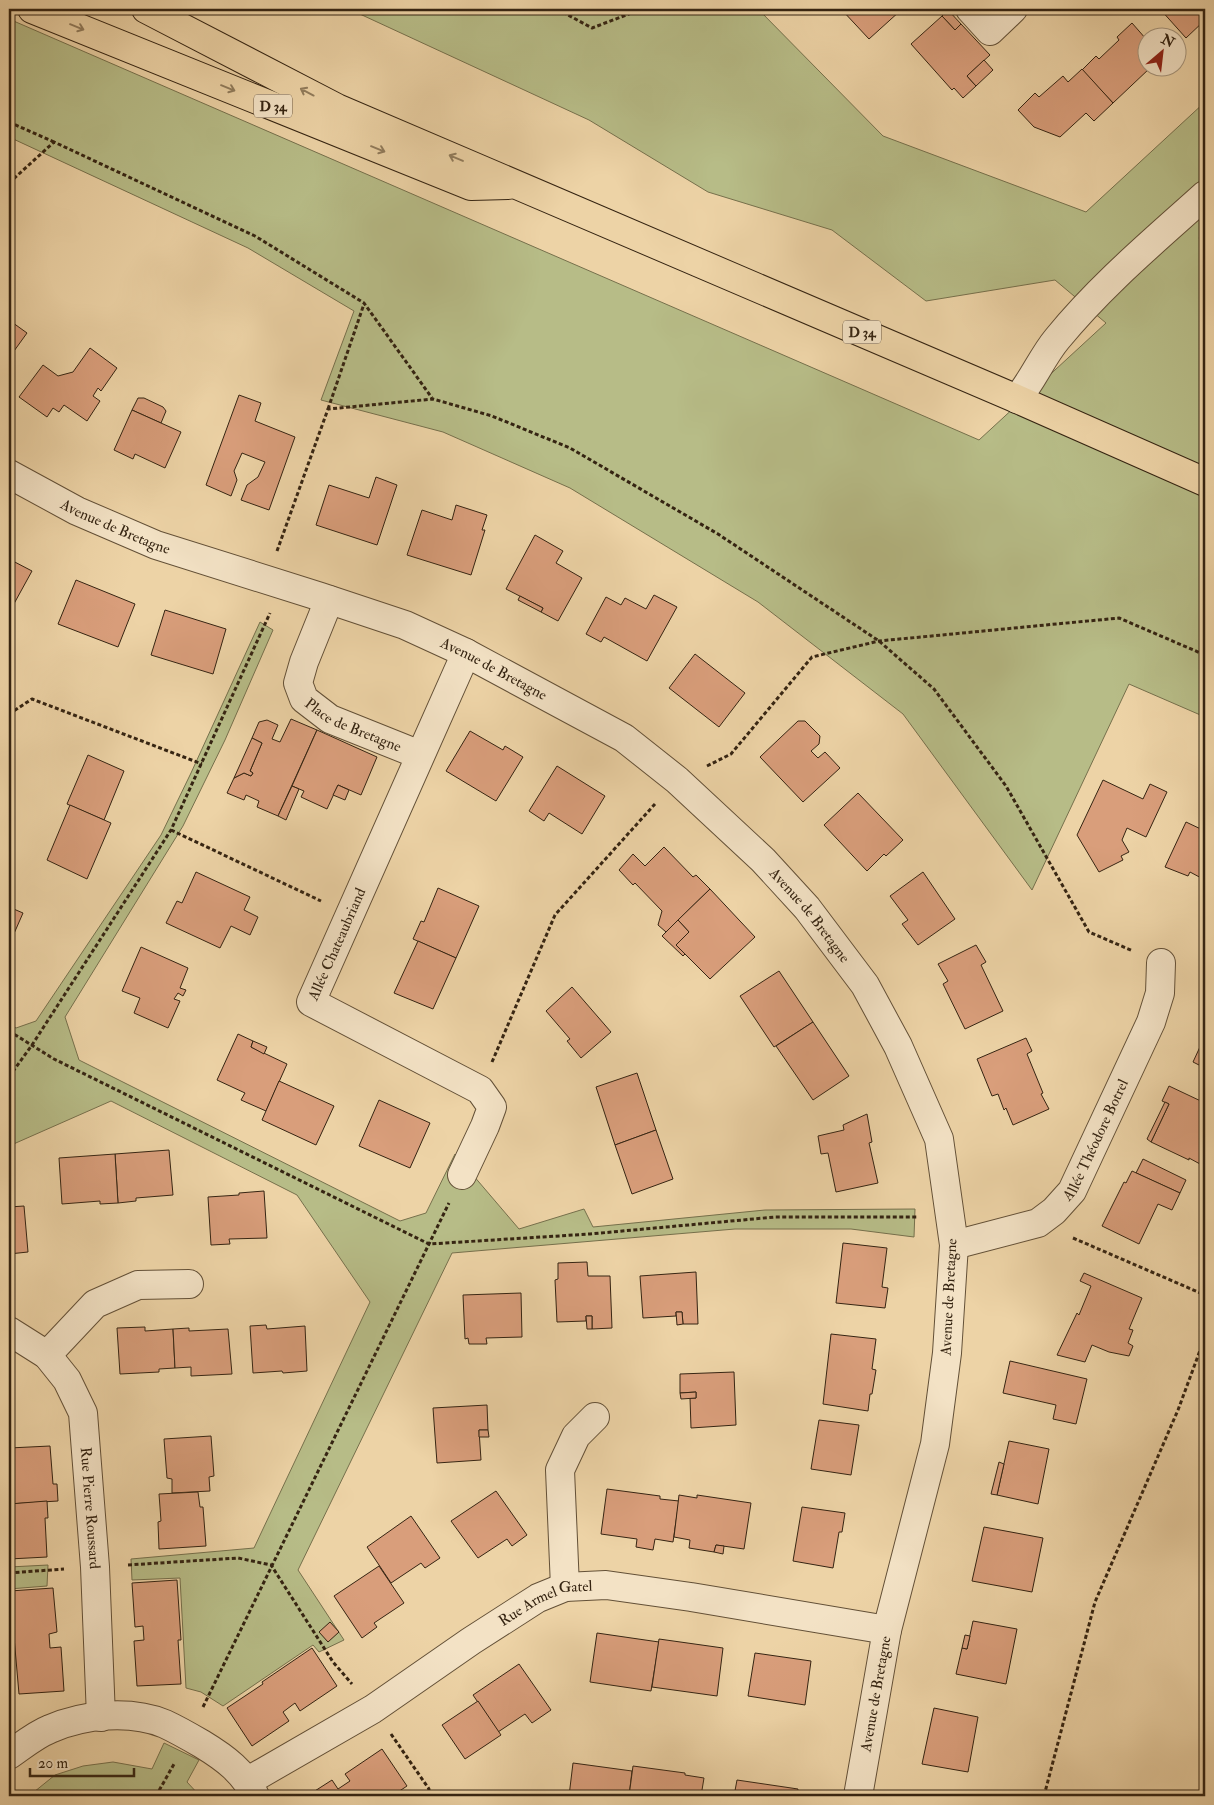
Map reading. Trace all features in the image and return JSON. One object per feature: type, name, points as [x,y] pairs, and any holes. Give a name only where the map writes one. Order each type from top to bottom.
[{"type":"main road","name":"D 34","points":[[32,9],[470,186],[517,184]]},
{"type":"main road","name":"D 34","points":[[146,9],[337,108],[1017,399],[1205,482]]},
{"type":"street","points":[[970,9],[990,30],[1013,9]]},
{"type":"street","points":[[1017,399],[1029,386],[1056,340],[1096,295],[1205,195]]},
{"type":"street","name":"Avenue de Bretagne","points":[[9,474],[77,511],[156,545],[405,626],[466,653],[624,738],[677,780],[775,874],[807,908],[865,985],[898,1046],[939,1139],[954,1245],[947,1353],[935,1444],[887,1630],[858,1796]]},
{"type":"street","name":"Place de Bretagne","points":[[329,600],[304,662],[298,684],[304,699],[330,719],[420,755]]},
{"type":"street","name":"Allée Chateaubriand","points":[[466,653],[311,1002],[480,1090]]},
{"type":"street","name":"Allée Théodore Botrel","points":[[954,1245],[1038,1223],[1054,1212],[1072,1191],[1151,1022],[1160,993],[1161,963]]},
{"type":"street","points":[[462,1175],[492,1107],[480,1090]]},
{"type":"street","points":[[47,1355],[95,1304],[138,1285],[189,1284]]},
{"type":"street","name":"Rue Pierre Roussard","points":[[9,1332],[47,1355],[67,1380],[83,1413],[102,1717]]},
{"type":"street","points":[[565,1587],[560,1470],[576,1436],[595,1417]]},
{"type":"street","name":"Rue Armel Gatel","points":[[252,1788],[374,1709],[471,1641],[538,1598],[565,1587],[606,1585],[692,1597],[887,1630]]},
{"type":"street","points":[[9,1756],[50,1729],[76,1720],[102,1717],[138,1717],[165,1724],[189,1736],[221,1756],[252,1788]]},
{"type":"path","points":[[557,9],[592,28],[642,9]]},
{"type":"path","points":[[9,122],[255,236],[364,303],[433,399]]},
{"type":"path","points":[[9,183],[54,142]]},
{"type":"path","points":[[9,1077],[32,1046],[171,830],[202,764],[230,699],[275,583],[328,409],[364,303]]},
{"type":"path","points":[[328,409],[433,399],[492,416],[570,448],[718,534],[879,640],[934,689],[1006,786],[1089,932],[1161,963]]},
{"type":"path","points":[[480,1090],[554,915],[677,780],[731,754],[812,657],[879,640],[1119,618],[1205,655]]},
{"type":"path","points":[[9,714],[32,699],[202,764]]},
{"type":"path","points":[[171,830],[349,914]]},
{"type":"path","points":[[9,1031],[54,1059],[429,1244],[590,1234],[775,1217],[950,1218]]},
{"type":"path","points":[[156,1796],[189,1736],[462,1175]]},
{"type":"path","points":[[1038,1223],[1205,1295]]},
{"type":"path","points":[[1044,1796],[1095,1602],[1178,1410],[1205,1337]]},
{"type":"path","points":[[9,1573],[238,1558],[271,1565],[333,1662],[374,1709],[429,1789],[427,1796]]},
{"type":"green space","points":[[349,9],[684,9],[690,11],[693,9],[758,9],[883,136],[1086,212],[1205,102],[1205,231],[1199,238],[1205,245],[1205,717],[1129,684],[1032,890],[903,714],[758,602],[570,488],[443,432],[321,400],[354,311],[248,248],[9,137],[9,19],[979,440],[1106,323],[1055,280],[926,301],[832,230],[708,192],[589,120]]},
{"type":"green space","points":[[260,622],[273,630],[225,740],[183,826],[65,1017],[79,1060],[400,1221],[426,1213],[455,1154],[519,1229],[584,1209],[593,1227],[765,1210],[915,1209],[914,1237],[851,1229],[735,1229],[452,1253],[298,1570],[344,1640],[319,1652],[313,1645],[223,1706],[201,1692],[186,1688],[180,1578],[132,1580],[131,1559],[254,1548],[370,1302],[297,1195],[111,1101],[9,1146],[9,1024],[16,1028],[36,1021],[161,835]]},
{"type":"green space","points":[[48,1565],[47,1586],[9,1589],[9,1567]]},
{"type":"green space","points":[[164,1743],[199,1760],[187,1782],[200,1796],[29,1796],[55,1775],[83,1766],[113,1762],[152,1769]]},
{"type":"building","points":[[841,9],[897,9],[900,11],[869,39]]},
{"type":"building","points":[[1160,9],[1205,9],[1205,20],[1186,38],[1186,28],[1177,28]]},
{"type":"building","points":[[948,10],[961,24],[955,30],[942,16]]},
{"type":"building","points":[[942,16],[955,30],[961,24],[990,55],[967,76],[976,86],[963,98],[954,88],[952,90],[911,44]]},
{"type":"building","points":[[1132,23],[1136,28],[1136,78],[1139,78],[1113,103],[1082,70],[1096,56],[1099,59],[1119,40],[1117,37]]},
{"type":"building","points":[[984,60],[993,70],[976,86],[967,76]]},
{"type":"building","points":[[1082,69],[1113,103],[1094,121],[1086,113],[1060,137],[1034,127],[1018,110],[1035,93],[1039,97],[1063,76],[1068,82]]},
{"type":"building","points":[[9,320],[27,333],[9,358]]},
{"type":"building","points":[[90,348],[117,368],[101,391],[98,388],[93,396],[100,401],[87,421],[64,405],[59,412],[53,408],[47,417],[19,397],[43,365],[58,376],[73,372]]},
{"type":"building","points":[[239,395],[261,403],[255,421],[295,437],[269,510],[241,500],[247,485],[258,477],[265,462],[242,453],[234,471],[237,480],[231,496],[206,485]]},
{"type":"building","points":[[138,398],[144,398],[163,407],[166,411],[161,423],[132,410]]},
{"type":"building","points":[[132,410],[181,432],[165,468],[135,454],[133,459],[114,450]]},
{"type":"building","points":[[376,477],[397,485],[377,545],[316,525],[329,485],[369,498]]},
{"type":"building","points":[[456,505],[487,515],[482,530],[485,530],[471,575],[407,555],[422,510],[452,520]]},
{"type":"building","points":[[535,535],[563,551],[556,563],[582,578],[558,621],[541,612],[543,608],[506,589]]},
{"type":"building","points":[[9,559],[32,571],[10,611],[9,610]]},
{"type":"building","points":[[76,580],[135,604],[118,647],[58,624]]},
{"type":"building","points":[[654,595],[677,607],[647,661],[604,637],[601,642],[586,634],[606,597],[621,605],[625,598],[646,609]]},
{"type":"building","points":[[520,596],[543,608],[541,612],[518,600]]},
{"type":"building","points":[[165,610],[226,629],[213,674],[151,655]]},
{"type":"building","points":[[695,654],[745,693],[719,727],[669,688]]},
{"type":"building","points":[[291,719],[317,730],[278,816],[257,807],[259,801],[246,795],[244,800],[227,793],[234,778],[244,773],[251,776],[253,773],[250,771],[262,743],[252,738],[259,722],[267,720],[278,725],[272,739],[280,742]]},
{"type":"building","points":[[798,721],[805,721],[820,736],[819,744],[811,751],[818,758],[825,752],[840,768],[803,802],[760,757]]},
{"type":"building","points":[[317,730],[377,757],[361,795],[338,785],[327,809],[301,797],[304,791],[292,786]]},
{"type":"building","points":[[470,731],[503,750],[505,746],[523,757],[496,801],[446,771]]},
{"type":"building","points":[[252,738],[262,743],[250,771],[253,773],[251,776],[244,773],[234,778]]},
{"type":"building","points":[[88,755],[124,771],[104,820],[67,804]]},
{"type":"building","points":[[557,766],[605,796],[582,834],[549,813],[544,821],[529,811]]},
{"type":"building","points":[[1103,780],[1143,799],[1150,784],[1167,792],[1146,837],[1127,828],[1122,840],[1129,852],[1121,856],[1123,860],[1099,872],[1077,835]]},
{"type":"building","points":[[338,785],[349,790],[345,800],[333,795]]},
{"type":"building","points":[[292,786],[299,789],[286,820],[278,816]]},
{"type":"building","points":[[858,793],[903,840],[886,856],[884,854],[867,871],[824,825]]},
{"type":"building","points":[[70,805],[111,823],[87,879],[47,860]]},
{"type":"building","points":[[1186,822],[1205,831],[1205,880],[1190,872],[1188,876],[1165,867]]},
{"type":"building","points":[[664,847],[693,877],[696,875],[710,889],[666,932],[658,925],[662,911],[635,883],[633,885],[619,870],[633,854],[645,866]]},
{"type":"building","points":[[196,872],[250,897],[244,910],[258,917],[250,935],[231,926],[220,948],[166,923],[177,901],[182,903]]},
{"type":"building","points":[[923,872],[955,919],[918,945],[902,924],[908,920],[890,896]]},
{"type":"building","points":[[438,888],[479,906],[456,958],[413,939],[421,921],[424,922]]},
{"type":"building","points":[[710,889],[755,937],[710,979],[676,945],[689,932],[678,920]]},
{"type":"building","points":[[9,907],[23,913],[9,945]]},
{"type":"building","points":[[678,920],[689,932],[676,945],[685,954],[683,956],[662,936]]},
{"type":"building","points":[[418,941],[456,958],[433,1009],[394,993]]},
{"type":"building","points":[[976,945],[986,962],[981,965],[1003,1011],[965,1029],[943,984],[948,981],[938,964]]},
{"type":"building","points":[[141,947],[188,968],[180,988],[186,990],[183,996],[178,993],[174,999],[180,1001],[168,1028],[134,1013],[140,998],[122,991]]},
{"type":"building","points":[[779,971],[813,1022],[774,1047],[740,996]]},
{"type":"building","points":[[572,987],[611,1032],[581,1058],[567,1041],[570,1039],[546,1011]]},
{"type":"building","points":[[813,1022],[849,1076],[813,1100],[776,1046]]},
{"type":"building","points":[[238,1034],[253,1041],[251,1047],[287,1064],[266,1111],[241,1100],[245,1093],[217,1080]]},
{"type":"building","points":[[1205,1036],[1205,1068],[1193,1062]]},
{"type":"building","points":[[1026,1038],[1032,1051],[1027,1054],[1043,1093],[1041,1094],[1049,1109],[1013,1125],[1006,1108],[1004,1110],[998,1094],[992,1096],[977,1059]]},
{"type":"building","points":[[253,1041],[267,1047],[264,1054],[251,1047]]},
{"type":"building","points":[[637,1073],[656,1130],[615,1145],[596,1087]]},
{"type":"building","points":[[279,1081],[334,1106],[316,1145],[262,1120]]},
{"type":"building","points":[[1169,1086],[1205,1103],[1205,1162],[1200,1164],[1189,1158],[1189,1160],[1151,1142],[1169,1104],[1162,1101]]},
{"type":"building","points":[[379,1100],[430,1123],[410,1168],[359,1146]]},
{"type":"building","points":[[1165,1102],[1169,1104],[1151,1142],[1147,1139]]},
{"type":"building","points":[[867,1114],[872,1142],[869,1143],[878,1183],[836,1192],[828,1153],[821,1154],[818,1136],[844,1130],[843,1125]]},
{"type":"building","points":[[656,1130],[673,1179],[632,1194],[615,1145]]},
{"type":"building","points":[[169,1150],[173,1195],[136,1198],[136,1201],[118,1203],[115,1154]]},
{"type":"building","points":[[115,1154],[118,1203],[100,1204],[100,1201],[62,1204],[59,1158]]},
{"type":"building","points":[[1143,1159],[1186,1180],[1180,1193],[1136,1173]]},
{"type":"building","points":[[1132,1171],[1180,1193],[1172,1210],[1158,1204],[1139,1244],[1102,1226],[1124,1182],[1126,1183]]},
{"type":"building","points":[[264,1191],[267,1238],[229,1239],[230,1244],[211,1245],[208,1197]]},
{"type":"building","points":[[24,1206],[28,1252],[9,1254],[9,1207]]},
{"type":"building","points":[[843,1243],[887,1248],[882,1287],[888,1288],[885,1308],[836,1303]]},
{"type":"building","points":[[587,1262],[588,1276],[610,1276],[612,1328],[592,1329],[592,1316],[586,1316],[586,1321],[557,1322],[555,1280],[558,1279],[558,1263]]},
{"type":"building","points":[[696,1272],[698,1324],[683,1324],[682,1312],[676,1312],[676,1316],[643,1318],[640,1276]]},
{"type":"building","points":[[1084,1273],[1142,1298],[1129,1329],[1133,1330],[1128,1343],[1133,1346],[1129,1356],[1109,1352],[1092,1345],[1085,1362],[1057,1355],[1077,1313],[1079,1315],[1091,1286],[1080,1281]]},
{"type":"building","points":[[521,1293],[522,1337],[486,1338],[487,1344],[469,1344],[468,1338],[465,1339],[463,1295]]},
{"type":"building","points":[[676,1312],[682,1312],[683,1324],[677,1325]]},
{"type":"building","points":[[586,1316],[592,1316],[592,1329],[587,1329]]},
{"type":"building","points":[[266,1325],[267,1329],[305,1326],[307,1371],[253,1373],[250,1326]]},
{"type":"building","points":[[145,1327],[145,1331],[173,1329],[175,1368],[159,1369],[159,1372],[120,1374],[117,1328]]},
{"type":"building","points":[[189,1328],[189,1331],[228,1329],[232,1374],[191,1376],[191,1367],[175,1368],[173,1329]]},
{"type":"building","points":[[831,1334],[876,1339],[872,1369],[876,1370],[868,1411],[823,1404]]},
{"type":"building","points":[[1010,1361],[1087,1379],[1076,1424],[1053,1419],[1056,1405],[1003,1393]]},
{"type":"building","points":[[734,1372],[736,1425],[691,1428],[690,1398],[696,1398],[696,1392],[680,1393],[680,1374]]},
{"type":"building","points":[[696,1392],[696,1398],[681,1399],[680,1393]]},
{"type":"building","points":[[487,1405],[488,1430],[479,1430],[481,1460],[437,1463],[433,1408]]},
{"type":"building","points":[[819,1420],[859,1425],[851,1475],[811,1469]]},
{"type":"building","points":[[479,1430],[488,1430],[489,1437],[479,1437]]},
{"type":"building","points":[[211,1436],[214,1476],[209,1477],[210,1491],[172,1493],[172,1479],[167,1478],[164,1439]]},
{"type":"building","points":[[1009,1441],[1049,1449],[1038,1504],[997,1495]]},
{"type":"building","points":[[50,1446],[53,1484],[57,1484],[58,1501],[9,1504],[9,1448]]},
{"type":"building","points":[[999,1462],[1004,1464],[997,1495],[991,1494]]},
{"type":"building","points":[[607,1489],[660,1496],[660,1499],[679,1501],[673,1542],[655,1539],[653,1550],[636,1547],[637,1539],[601,1534]]},
{"type":"building","points":[[496,1491],[527,1535],[512,1546],[507,1539],[478,1558],[451,1521]]},
{"type":"building","points":[[198,1492],[200,1507],[203,1507],[206,1546],[159,1549],[158,1522],[161,1521],[159,1494]]},
{"type":"building","points":[[679,1495],[697,1498],[697,1495],[751,1503],[744,1549],[716,1545],[714,1552],[689,1548],[690,1540],[674,1537]]},
{"type":"building","points":[[47,1501],[48,1518],[45,1518],[47,1557],[9,1559],[9,1504]]},
{"type":"building","points":[[802,1507],[845,1513],[842,1532],[839,1532],[833,1568],[793,1561]]},
{"type":"building","points":[[411,1516],[440,1558],[425,1568],[421,1563],[391,1583],[367,1547]]},
{"type":"building","points":[[984,1527],[1043,1538],[1032,1592],[972,1581]]},
{"type":"building","points":[[716,1545],[724,1546],[723,1554],[714,1552]]},
{"type":"building","points":[[379,1566],[404,1603],[374,1623],[377,1627],[362,1638],[334,1596]]},
{"type":"building","points":[[177,1580],[181,1640],[178,1640],[181,1684],[137,1686],[134,1641],[144,1640],[143,1626],[135,1627],[132,1583]]},
{"type":"building","points":[[53,1588],[57,1632],[49,1634],[50,1648],[61,1647],[64,1691],[19,1694],[10,1591]]},
{"type":"building","points":[[973,1621],[1017,1629],[1006,1684],[956,1674],[962,1648],[967,1649]]},
{"type":"building","points":[[330,1622],[339,1632],[328,1642],[319,1632]]},
{"type":"building","points":[[597,1633],[659,1642],[651,1691],[590,1682]]},
{"type":"building","points":[[965,1635],[970,1636],[967,1649],[962,1648]]},
{"type":"building","points":[[659,1639],[723,1648],[717,1696],[652,1687]]},
{"type":"building","points":[[312,1648],[337,1686],[300,1711],[295,1703],[283,1712],[289,1721],[252,1746],[227,1708]]},
{"type":"building","points":[[755,1653],[811,1661],[805,1705],[748,1696]]},
{"type":"building","points":[[519,1664],[551,1710],[532,1723],[525,1714],[498,1732],[473,1695]]},
{"type":"building","points":[[478,1701],[501,1735],[465,1759],[442,1725]]},
{"type":"building","points":[[934,1708],[978,1717],[968,1772],[922,1764]]},
{"type":"building","points":[[382,1749],[407,1786],[392,1796],[307,1796],[332,1780],[338,1789],[350,1781],[345,1774]]},
{"type":"building","points":[[573,1763],[632,1771],[629,1796],[569,1796]]},
{"type":"building","points":[[633,1766],[685,1773],[685,1775],[704,1778],[701,1796],[629,1796]]},
{"type":"building","points":[[737,1780],[798,1789],[797,1796],[734,1796]]}]
